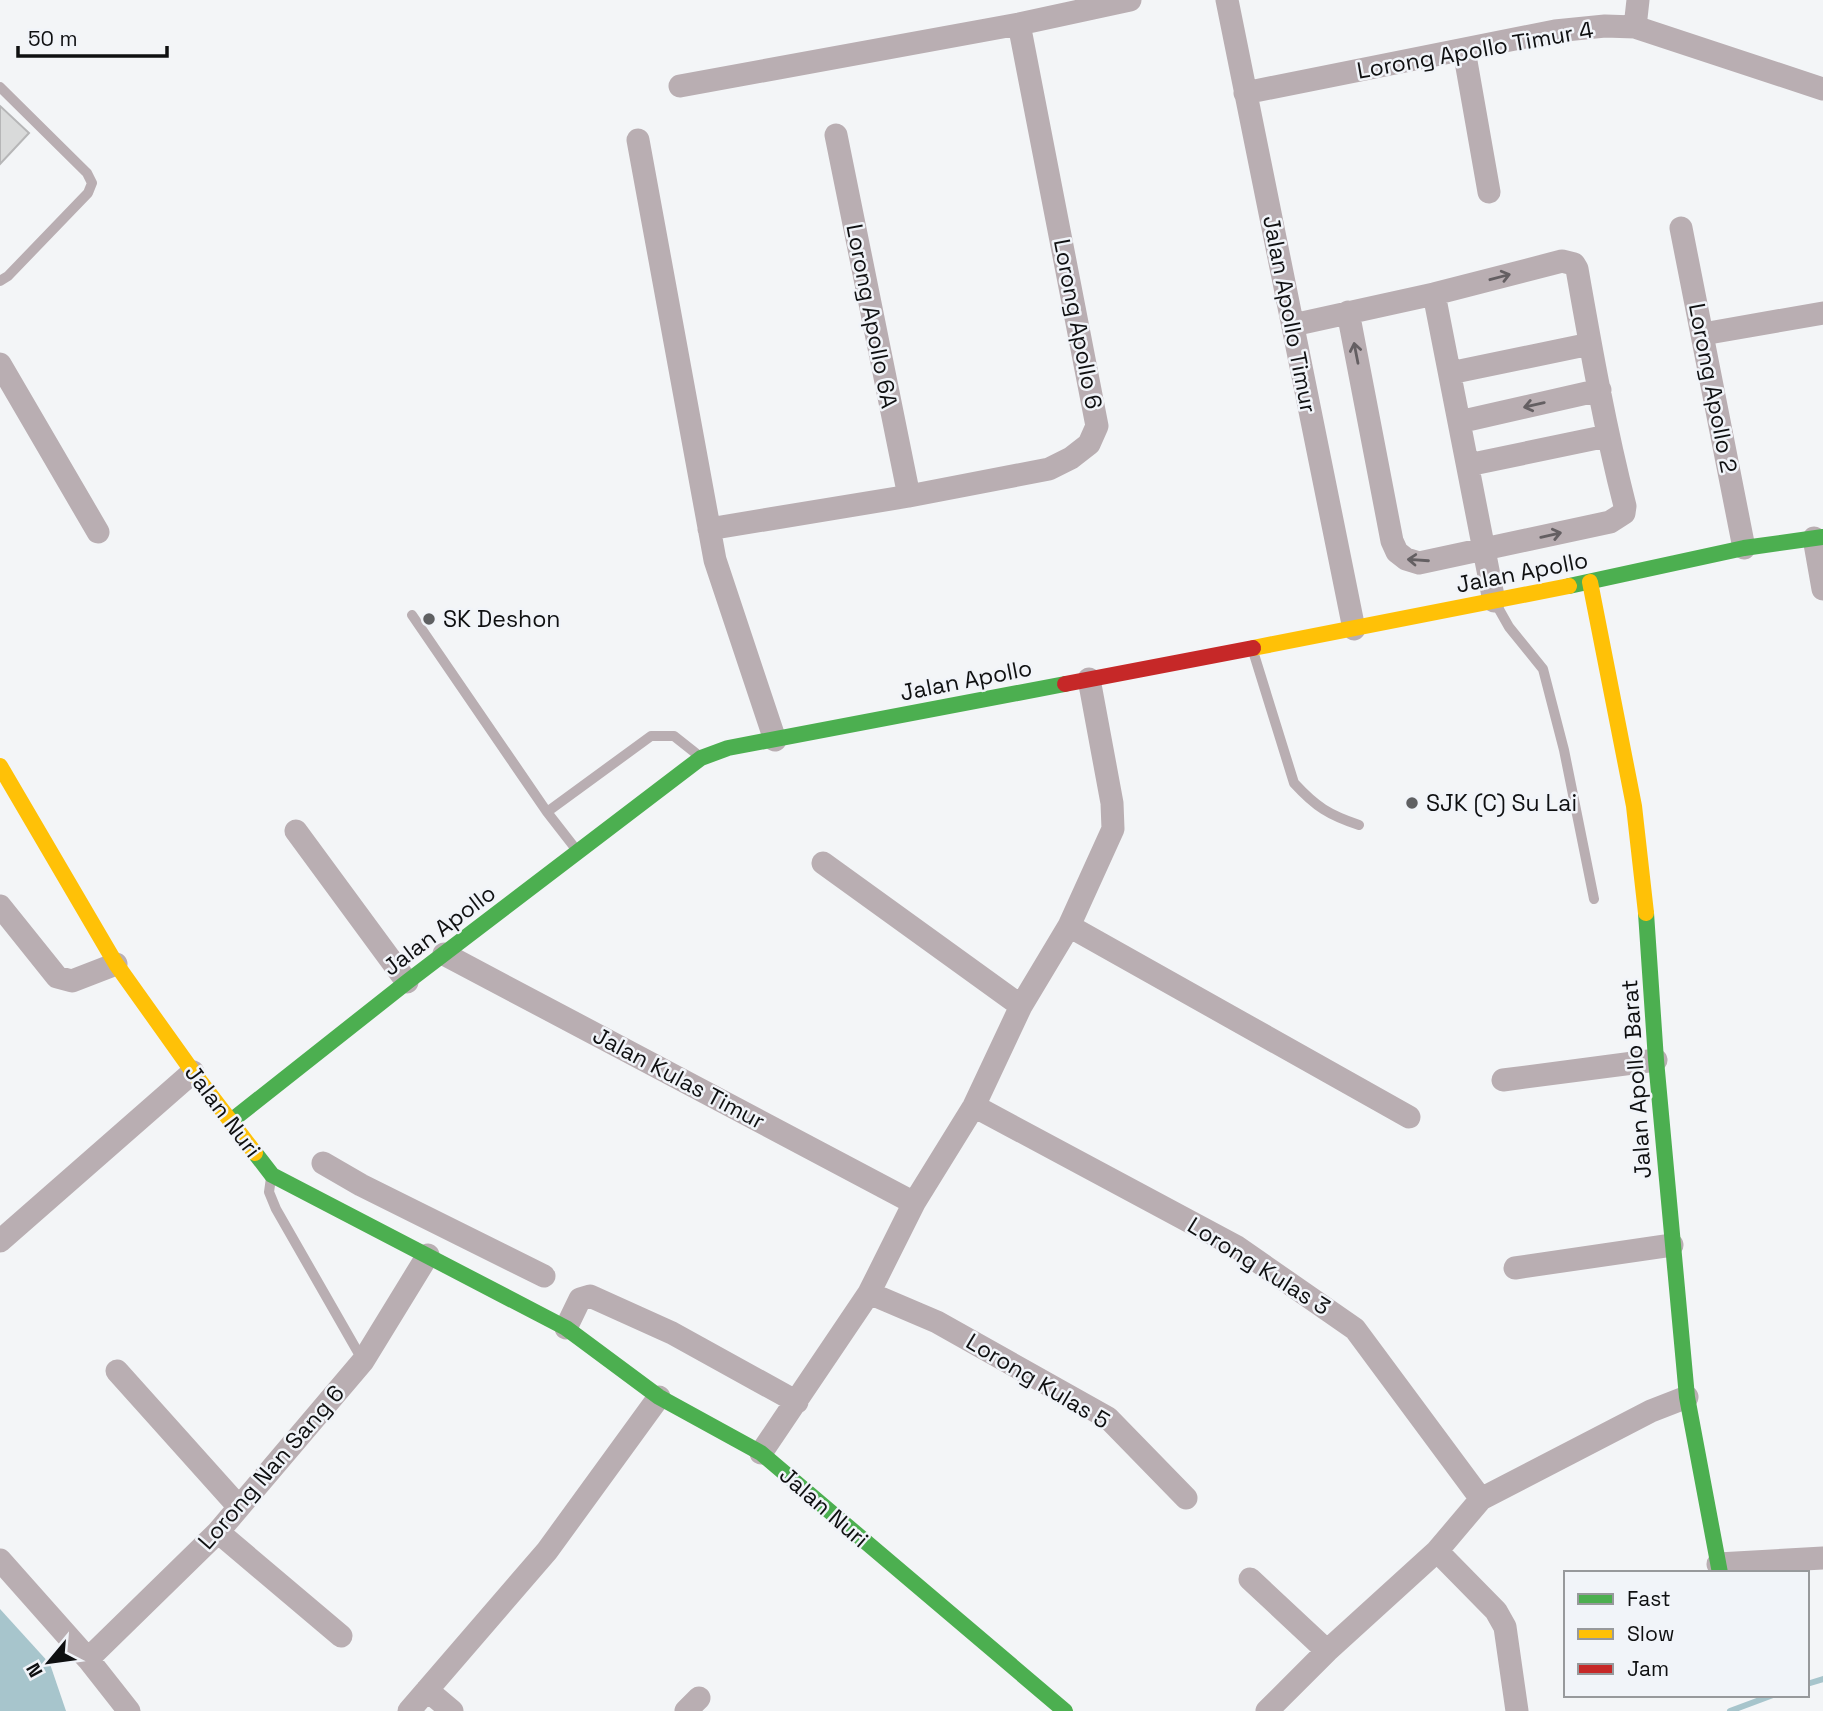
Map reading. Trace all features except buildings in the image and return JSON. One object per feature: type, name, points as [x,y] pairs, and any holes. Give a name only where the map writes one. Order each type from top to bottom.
[{"type":"street","points":[[680,86],[1019,24],[1130,0]]},
{"type":"street","name":"Jalan Apollo Timur","points":[[1227,0],[1354,629]]},
{"type":"street","points":[[1636,27],[1637,0]]},
{"type":"street","name":"Lorong Apollo 6","points":[[709,529],[909,496],[1049,468],[1071,458],[1089,444],[1097,426],[1019,24]]},
{"type":"street","name":"Lorong Apollo Timur 4","points":[[1245,93],[1555,31],[1605,26],[1636,27],[1823,89]]},
{"type":"street","points":[[1464,50],[1489,192]]},
{"type":"street","name":"Lorong Apollo 6A","points":[[835,135],[909,496]]},
{"type":"street","points":[[638,140],[715,560],[775,740]]},
{"type":"street","name":"Lorong Apollo 2","points":[[1681,228],[1744,548]]},
{"type":"street","points":[[1293,325],[1348,312],[1434,294],[1562,261],[1570,262],[1577,269],[1607,436],[1625,506],[1621,517],[1610,522],[1485,551],[1419,563],[1406,559],[1397,552],[1392,541],[1348,312]]},
{"type":"street","points":[[1434,294],[1494,601]]},
{"type":"street","points":[[1703,334],[1823,313]]},
{"type":"street","points":[[1450,373],[1590,344]]},
{"type":"street","points":[[0,363],[98,532]]},
{"type":"street","points":[[1459,422],[1600,390]]},
{"type":"street","points":[[1468,465],[1607,436]]},
{"type":"street","points":[[1819,537],[1823,589]]},
{"type":"street","name":"Jalan Apollo","points":[[231,1121],[407,982],[701,758],[728,748],[1354,629],[1744,548],[1819,537]]},
{"type":"street","name":"Jalan Apollo Barat","points":[[1590,582],[1634,806],[1646,904],[1656,1060],[1687,1397],[1719,1569]]},
{"type":"street","points":[[761,1453],[869,1293],[914,1203],[974,1106],[1021,1006],[1069,926],[1113,829],[1112,803],[1088,679]]},
{"type":"street","name":"Jalan Nuri","points":[[0,766],[116,964],[271,1175],[566,1328],[659,1397],[761,1453],[1065,1711]]},
{"type":"street","points":[[296,831],[407,982]]},
{"type":"street","points":[[823,863],[1021,1006]]},
{"type":"street","points":[[0,906],[57,977],[72,981],[116,964]]},
{"type":"street","points":[[1069,926],[1409,1117]]},
{"type":"street","name":"Jalan Kulas Timur","points":[[444,954],[914,1203]]},
{"type":"street","points":[[1503,1080],[1656,1060]]},
{"type":"street","points":[[0,1241],[193,1072]]},
{"type":"street","name":"Lorong Kulas 3","points":[[974,1106],[1237,1247],[1355,1329],[1481,1499]]},
{"type":"street","points":[[323,1163],[361,1185],[544,1276]]},
{"type":"street","points":[[345,1215],[361,1185]]},
{"type":"street","points":[[1516,1268],[1672,1245]]},
{"type":"street","name":"Lorong Nan Sang 6","points":[[88,1659],[218,1532],[363,1360],[428,1255]]},
{"type":"street","points":[[492,1288],[510,1258]]},
{"type":"street","name":"Lorong Kulas 5","points":[[869,1293],[937,1322],[1108,1418],[1186,1498]]},
{"type":"street","points":[[566,1328],[580,1299],[590,1296],[672,1333],[797,1402]]},
{"type":"street","points":[[117,1371],[239,1507]]},
{"type":"street","points":[[409,1711],[547,1551],[659,1397]]},
{"type":"street","points":[[1267,1711],[1326,1651],[1437,1551],[1481,1499],[1651,1411],[1687,1397]]},
{"type":"street","points":[[218,1532],[341,1636]]},
{"type":"street","points":[[1437,1551],[1496,1611],[1505,1627],[1517,1711]]},
{"type":"street","points":[[1719,1569],[1823,1558]]},
{"type":"street","points":[[0,1560],[88,1659],[129,1711]]},
{"type":"street","points":[[1250,1579],[1326,1651]]},
{"type":"street","points":[[427,1690],[452,1711]]},
{"type":"lane","points":[[0,87],[87,173],[92,183],[88,193],[8,276],[0,281]]},
{"type":"lane","points":[[1494,601],[1509,627],[1543,669],[1564,750],[1594,899]]},
{"type":"lane","points":[[412,615],[547,812],[578,852]]},
{"type":"lane","points":[[1252,648],[1294,783],[1310,800],[1333,817],[1359,825]]},
{"type":"lane","points":[[547,812],[651,736],[674,736],[701,758]]},
{"type":"lane","points":[[271,1175],[270,1192],[276,1209],[363,1360]]},
{"type":"water","points":[[0,1609],[50,1664],[66,1711],[0,1711]]},
{"type":"waterway","points":[[1809,1683],[1823,1679]]},
{"type":"waterway","points":[[1730,1711],[1768,1697]]},
{"type":"traffic: fast","points":[[1569,586],[1744,548],[1823,537]]},
{"type":"traffic: fast","points":[[231,1121],[407,982],[701,758],[728,748],[1065,684]]},
{"type":"traffic: fast","points":[[1646,913],[1656,1060],[1687,1397],[1720,1571]]},
{"type":"traffic: fast","points":[[255,1153],[272,1175],[566,1328],[659,1397],[761,1453],[1065,1711]]},
{"type":"traffic: slow","points":[[1590,582],[1634,806],[1646,913]]},
{"type":"traffic: slow","points":[[1253,648],[1569,586]]},
{"type":"traffic: slow","points":[[0,766],[116,964],[255,1153]]},
{"type":"traffic: jam","points":[[1065,684],[1253,648]]},
{"type":"place","name":"SK Deshon","points":[[429,619]]},
{"type":"place","name":"SJK (C) Su Lai","points":[[1412,803]]}]
